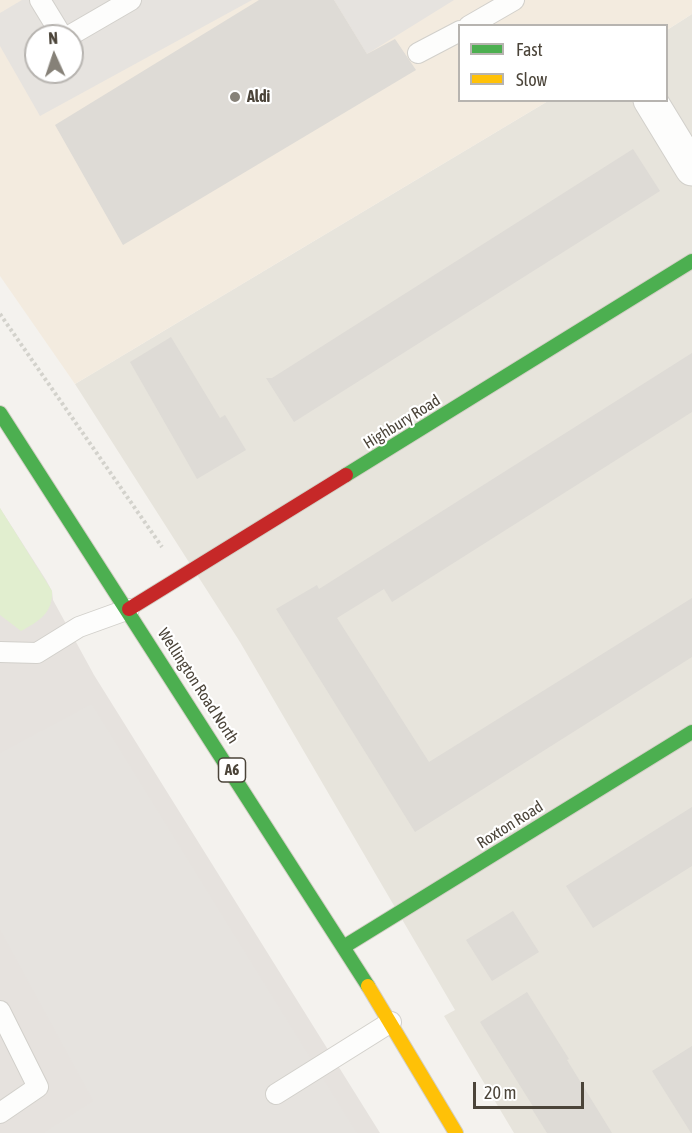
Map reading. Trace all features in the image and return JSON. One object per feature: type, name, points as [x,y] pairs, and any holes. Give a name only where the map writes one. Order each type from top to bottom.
[{"type":"main road","name":"Highbury Road","points":[[129,609],[692,261]]},
{"type":"main road","name":"Wellington Road North","points":[[0,413],[345,946],[456,1133]]},
{"type":"main road","name":"Roxton Road","points":[[345,946],[692,732]]},
{"type":"street","points":[[651,102],[692,169]]},
{"type":"lane","points":[[40,0],[55,24]]},
{"type":"lane","points":[[84,27],[131,0]]},
{"type":"lane","points":[[472,24],[514,0]]},
{"type":"lane","points":[[418,53],[458,32]]},
{"type":"lane","points":[[0,652],[37,653],[79,627],[129,609]]},
{"type":"lane","points":[[0,1011],[38,1087],[0,1113]]},
{"type":"lane","points":[[276,1094],[391,1022]]},
{"type":"path","points":[[0,314],[183,577]]},
{"type":"shaded area","points":[[0,0],[692,0],[692,14],[668,29],[668,24],[458,24],[458,102],[546,102],[75,384],[0,276]]},
{"type":"shaded area","points":[[22,0],[252,0],[40,116],[0,46],[0,13]]},
{"type":"shaded area","points":[[334,0],[454,0],[367,54]]},
{"type":"shaded area","points":[[692,14],[692,1133],[514,1133],[444,1016],[455,1010],[240,642],[75,384],[546,102],[668,102],[668,29]]},
{"type":"shaded area","points":[[0,508],[46,580],[52,591],[53,600],[94,675],[380,1133],[0,1133]]},
{"type":"shaded area","points":[[92,704],[357,1133],[43,1133],[93,1101],[0,930],[0,753]]},
{"type":"green space","points":[[0,508],[52,591],[52,599],[44,616],[21,631],[0,615]]},
{"type":"building","name":"Aldi","points":[[259,0],[334,0],[367,54],[395,39],[416,70],[123,245],[55,125]]},
{"type":"building","points":[[633,149],[660,191],[294,422],[266,378],[272,378]]},
{"type":"building","points":[[171,337],[220,418],[225,415],[246,450],[197,479],[130,362]]},
{"type":"building","points":[[692,353],[692,412],[392,602],[384,589],[337,618],[429,762],[692,598],[692,657],[415,832],[276,609],[317,585],[319,589]]},
{"type":"building","points":[[692,807],[692,866],[593,928],[566,886]]},
{"type":"building","points":[[513,911],[539,952],[492,981],[466,940]]},
{"type":"building","points":[[527,992],[612,1133],[547,1133],[532,1109],[534,1108],[480,1022]]},
{"type":"building","points":[[692,1046],[692,1133],[691,1133],[652,1071]]},
{"type":"traffic: fast","points":[[346,475],[692,261]]},
{"type":"traffic: fast","points":[[0,413],[368,986]]},
{"type":"traffic: fast","points":[[345,946],[692,732]]},
{"type":"traffic: slow","points":[[368,986],[456,1133]]},
{"type":"traffic: jam","points":[[129,609],[346,475]]},
{"type":"place","name":"Aldi","points":[[235,97]]}]
